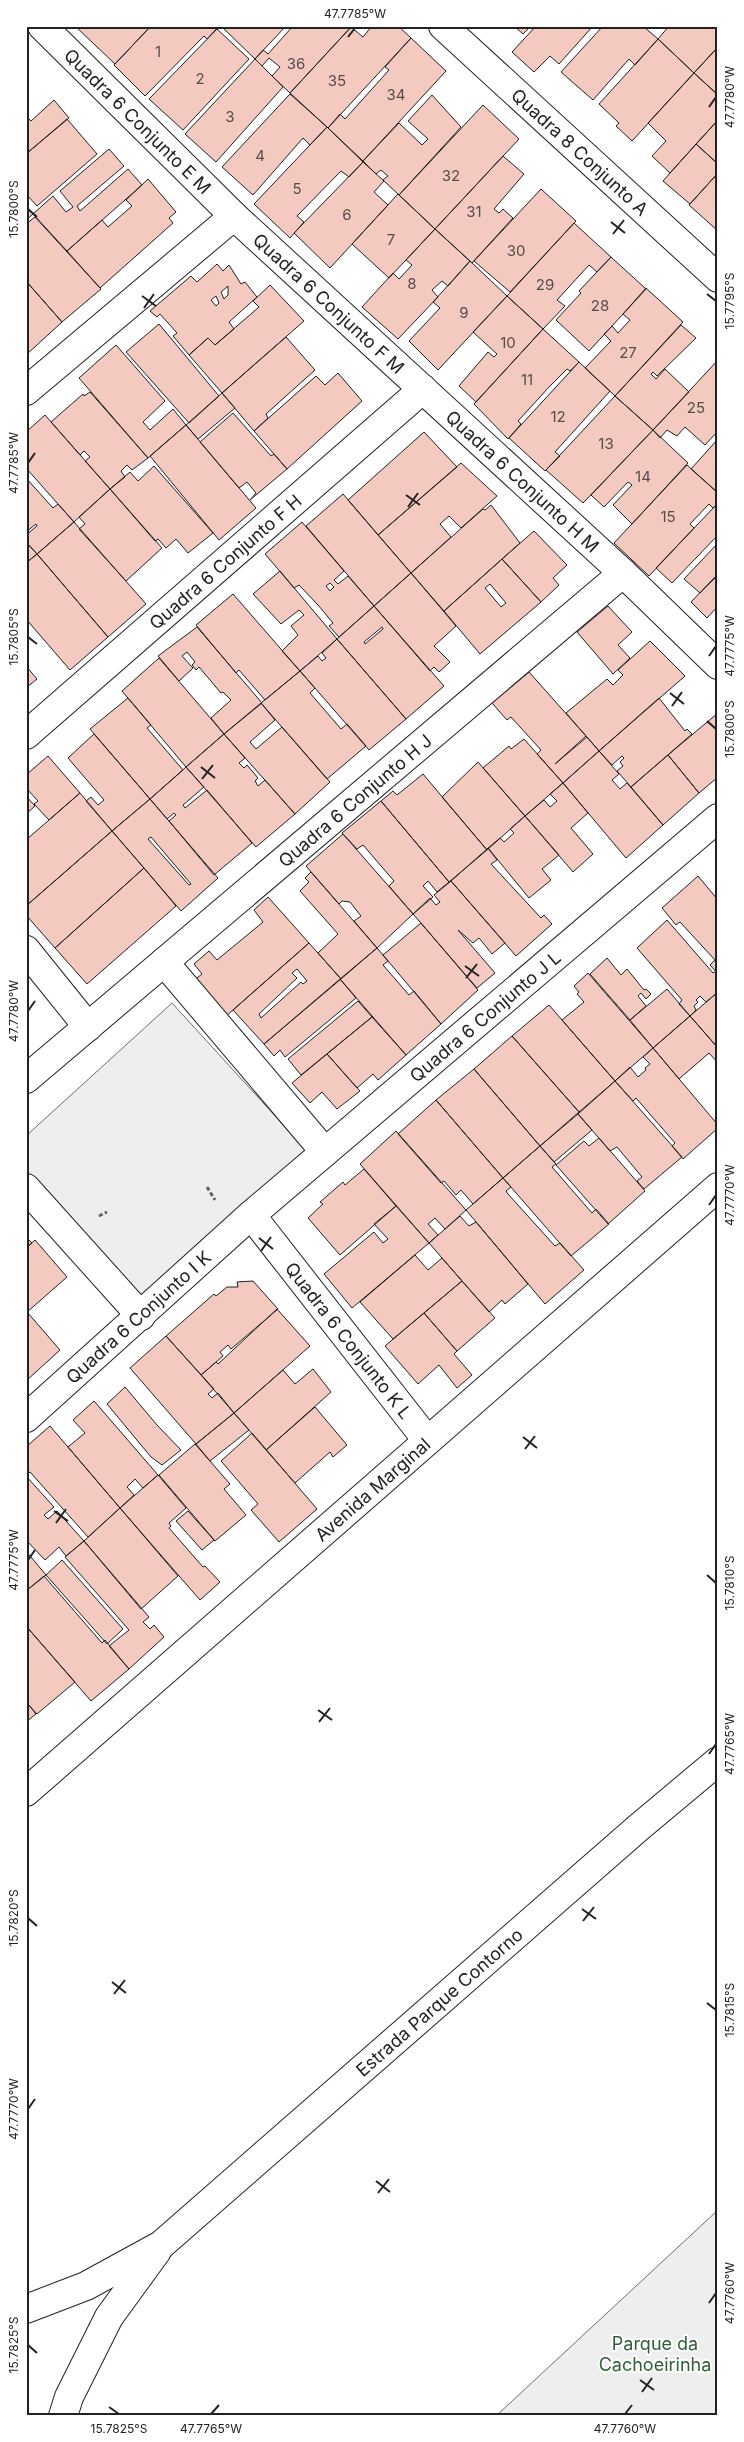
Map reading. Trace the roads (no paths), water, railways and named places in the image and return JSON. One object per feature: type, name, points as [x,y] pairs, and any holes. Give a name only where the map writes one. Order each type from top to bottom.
[{"type":"street","name":"Quadra 6 Conjunto E M","points":[[42,26],[234,216]]},
{"type":"street","name":"Quadra 8 Conjunto A","points":[[443,26],[718,278]]},
{"type":"street","name":"Quadra 6 Conjunto F M","points":[[234,216],[423,389]]},
{"type":"street","points":[[26,391],[234,216]]},
{"type":"street","name":"Quadra 6 Conjunto H M","points":[[423,389],[622,573],[718,665]]},
{"type":"street","name":"Quadra 6 Conjunto F H","points":[[26,735],[423,389]]},
{"type":"street","name":"Quadra 6 Conjunto H J","points":[[26,1079],[622,573]]},
{"type":"street","name":"Quadra 6 Conjunto J L","points":[[251,1215],[718,818]]},
{"type":"street","points":[[26,950],[88,1027]]},
{"type":"street","points":[[164,962],[325,1152]]},
{"type":"street","name":"Avenida Marginal","points":[[26,1792],[718,1187]]},
{"type":"street","points":[[26,1188],[141,1316]]},
{"type":"street","name":"Quadra 6 Conjunto I K","points":[[26,1418],[251,1215]]},
{"type":"street","name":"Quadra 6 Conjunto K L","points":[[251,1215],[427,1440]]},
{"type":"street","name":"Estrada Parque Contorno","points":[[26,2309],[86,2286],[161,2245],[638,1828],[718,1761]]},
{"type":"street","name":"Estrada Parque Contorno","points":[[63,2416],[69,2396],[109,2317],[161,2245]]},
{"type":"park label","name":"Parque da Cachoeirinha","points":[[655,2353]]}]
